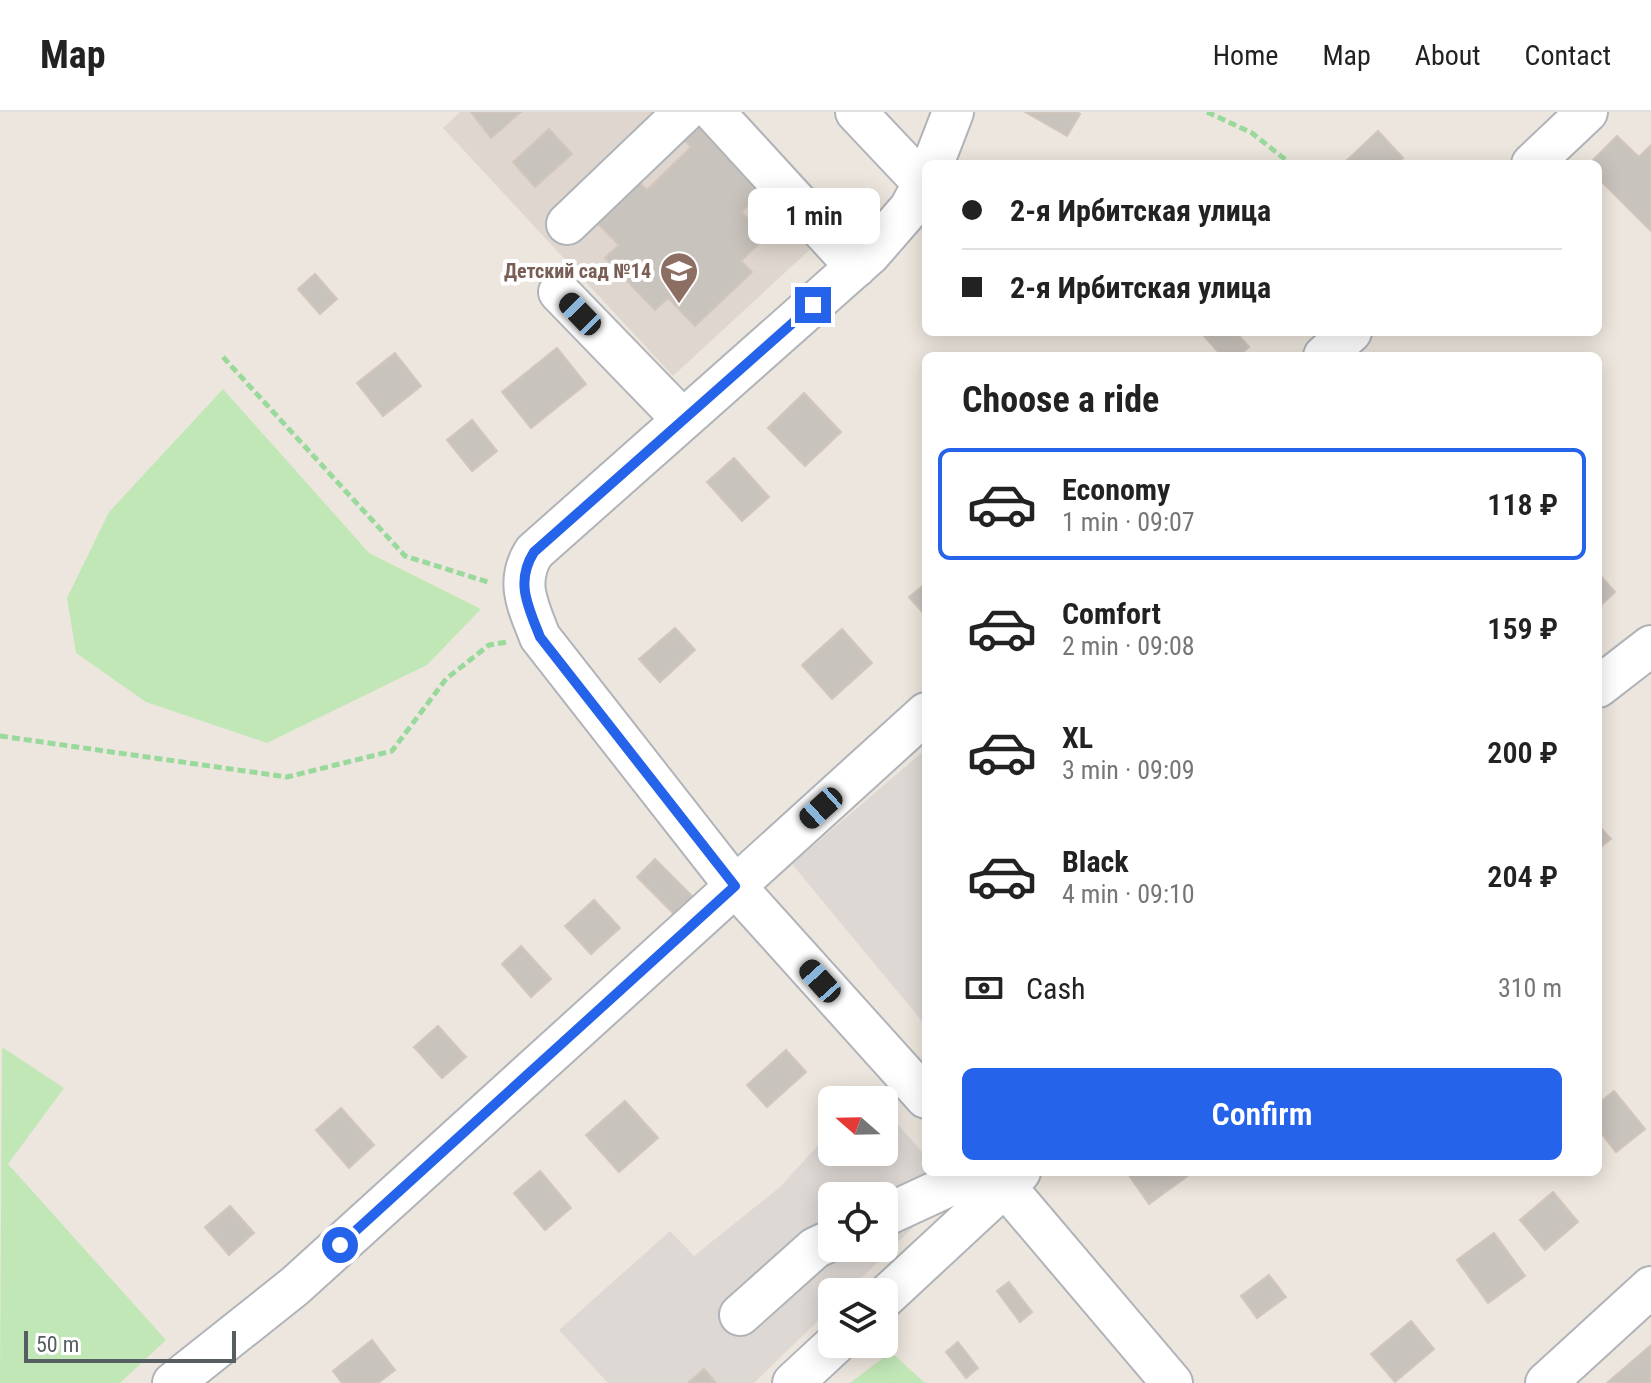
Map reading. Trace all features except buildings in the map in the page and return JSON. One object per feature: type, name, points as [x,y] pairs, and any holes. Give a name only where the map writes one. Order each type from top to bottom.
[{"type":"street","points":[[567,224],[684,112]]},
{"type":"street","points":[[714,112],[856,267]]},
{"type":"street","points":[[856,112],[922,171]]},
{"type":"street","points":[[933,160],[953,112]]},
{"type":"street","points":[[1536,160],[1587,112]]},
{"type":"street","points":[[922,185],[910,208],[856,267],[534,552],[524,580],[540,637],[735,886],[922,1094]]},
{"type":"street","points":[[559,292],[683,420]]},
{"type":"street","points":[[1602,684],[1651,646]]},
{"type":"street","points":[[173,1383],[295,1286],[922,717]]},
{"type":"street","points":[[898,1211],[996,1176]]},
{"type":"street","points":[[898,1283],[998,1176]]},
{"type":"street","points":[[1000,1176],[1172,1383]]},
{"type":"street","points":[[740,1315],[818,1247]]},
{"type":"street","points":[[1546,1383],[1651,1287]]},
{"type":"street","points":[[793,1383],[820,1358]]},
{"type":"path","points":[[1207,112],[1252,133],[1286,160]]},
{"type":"path","points":[[223,357],[405,556],[524,580]]},
{"type":"path","points":[[0,736],[287,777],[392,751],[446,679],[489,645],[540,637]]},
{"type":"shaded area","name":"Детский сад №14","points":[[460,112],[744,112],[843,219],[673,376],[443,128]]},
{"type":"shaded area","points":[[922,752],[922,1021],[792,864]]},
{"type":"shaded area","points":[[898,1124],[922,1152],[922,1176],[942,1176],[953,1188],[898,1242],[898,1182],[818,1182],[818,1262],[878,1262],[861,1278],[818,1278],[818,1321],[754,1383],[608,1383],[559,1330],[670,1231],[694,1256],[780,1187],[818,1145],[818,1166],[898,1166]]},
{"type":"green space","points":[[223,389],[369,553],[481,609],[427,665],[267,743],[146,702],[76,653],[67,598],[109,512]]},
{"type":"green space","points":[[2,1047],[64,1088],[8,1164],[166,1340],[120,1383],[0,1383]]},
{"type":"green space","points":[[883,1358],[898,1358],[925,1383],[850,1383]]},
{"type":"place","name":"Детский сад №14","points":[[679,305]]},
{"type":"route","points":[[340,1245],[735,886],[540,637],[523,593],[525,567],[534,552],[813,305]]}]
